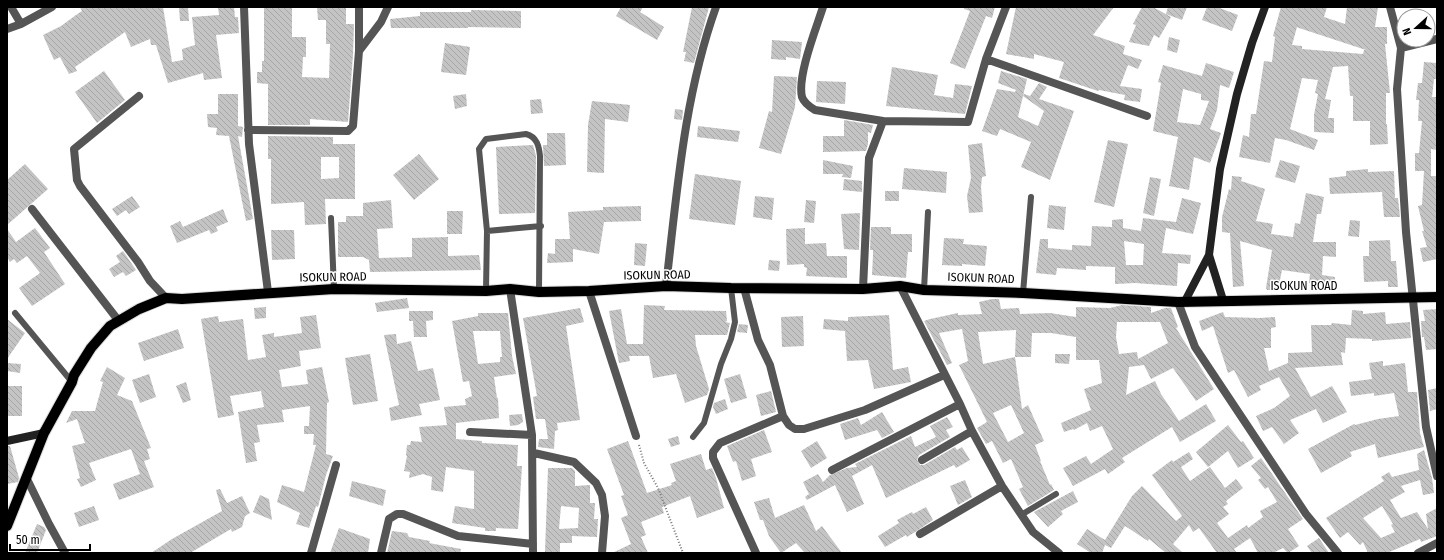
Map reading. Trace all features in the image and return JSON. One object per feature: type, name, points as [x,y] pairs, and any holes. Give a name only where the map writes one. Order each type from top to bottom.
[{"type":"main road","name":"ISOKUN ROAD","points":[[7,526],[44,434],[72,382],[74,375],[91,348],[110,326],[118,320],[166,298],[182,299],[268,292],[334,289],[486,292],[510,289],[539,292],[588,291],[666,286],[863,289],[900,286],[924,290],[1023,293],[1181,302],[1223,300],[1413,298],[1437,296]]},
{"type":"street","points":[[11,7],[21,24]]},
{"type":"street","points":[[7,29],[21,24],[52,7]]},
{"type":"street","points":[[244,7],[248,130],[268,292]]},
{"type":"street","points":[[248,130],[348,131],[353,126],[359,50],[359,7]]},
{"type":"street","points":[[359,50],[381,22],[388,7]]},
{"type":"street","points":[[666,286],[681,161],[692,94],[708,29],[716,7]]},
{"type":"street","points":[[823,7],[801,85],[802,98],[806,104],[814,110],[883,121],[968,122],[986,59],[1006,7]]},
{"type":"street","points":[[1265,7],[1252,43],[1237,94],[1221,163],[1208,255],[1181,302],[1195,347],[1306,514],[1338,553]]},
{"type":"street","points":[[1390,7],[1396,29]]},
{"type":"street","points":[[1401,48],[1397,89],[1413,298],[1426,427],[1437,476]]},
{"type":"street","points":[[986,59],[1147,116]]},
{"type":"street","points":[[139,96],[74,149],[77,180],[150,281],[166,298]]},
{"type":"street","points":[[863,289],[869,158],[883,121]]},
{"type":"street","points":[[32,209],[118,320]]},
{"type":"street","points":[[1208,255],[1223,300]]},
{"type":"street","points":[[900,286],[960,404],[972,431],[1002,486],[1033,532],[1059,553]]},
{"type":"street","points":[[744,288],[758,340],[770,365],[783,416],[789,425],[795,429],[804,429],[865,410],[944,375]]},
{"type":"street","points":[[510,289],[534,453],[533,553]]},
{"type":"street","points":[[588,291],[636,436]]},
{"type":"street","points":[[832,470],[960,404]]},
{"type":"street","points":[[756,553],[713,458],[713,452],[720,443],[783,416]]},
{"type":"street","points":[[922,460],[972,431]]},
{"type":"street","points":[[470,432],[532,435]]},
{"type":"street","points":[[7,441],[44,434]]},
{"type":"street","points":[[534,453],[574,462],[596,483],[602,495],[605,516],[602,553]]},
{"type":"street","points":[[311,553],[336,465]]},
{"type":"street","points":[[26,477],[48,524],[65,553]]},
{"type":"street","points":[[920,534],[1002,486]]},
{"type":"street","points":[[381,553],[389,519],[397,514],[403,514],[458,536],[533,544]]},
{"type":"street","points":[[1418,553],[1437,543]]},
{"type":"lane","points":[[486,292],[487,231],[479,149],[486,139],[498,136],[526,134],[531,136],[536,141],[540,156],[541,226],[539,292]]},
{"type":"lane","points":[[1023,293],[1031,197]]},
{"type":"lane","points":[[924,290],[928,212]]},
{"type":"lane","points":[[331,218],[334,289]]},
{"type":"lane","points":[[487,231],[541,226]]},
{"type":"lane","points":[[693,437],[704,423],[735,322],[731,288]]},
{"type":"lane","points":[[15,313],[72,382]]},
{"type":"lane","points":[[1021,515],[1056,494]]},
{"type":"path","points":[[636,436],[644,463],[658,488],[683,553]]},
{"type":"building","points":[[80,7],[163,7],[172,62],[183,60],[182,49],[195,45],[192,17],[219,15],[218,7],[234,7],[235,17],[238,17],[239,33],[216,35],[222,78],[204,80],[203,73],[168,83],[156,45],[151,45],[150,39],[131,47],[125,32],[75,67],[77,71],[69,74],[60,57],[54,60],[43,35],[61,26],[82,11]]},
{"type":"building","points":[[179,7],[188,7],[189,21],[180,21]]},
{"type":"building","points":[[264,7],[292,7],[292,37],[306,37],[306,57],[303,57],[302,77],[329,78],[330,44],[326,44],[326,20],[318,20],[317,7],[346,7],[346,24],[354,24],[348,122],[310,119],[310,125],[268,125],[268,84],[257,83],[257,72],[262,72],[262,61],[264,61]]},
{"type":"building","points":[[621,7],[643,7],[640,12],[664,27],[657,40],[616,16]]},
{"type":"building","points":[[692,7],[709,7],[694,63],[684,61],[686,52],[683,52]]},
{"type":"building","points":[[964,7],[995,7],[992,18],[986,16],[965,69],[950,63],[970,11],[964,9]]},
{"type":"building","points":[[1016,7],[1114,7],[1093,35],[1125,46],[1123,54],[1142,60],[1138,69],[1128,65],[1120,86],[1142,89],[1140,102],[1124,100],[1125,95],[1098,91],[1059,78],[1064,62],[1034,54],[1034,59],[1006,54]]},
{"type":"building","points":[[1142,7],[1153,7],[1171,17],[1159,38],[1154,35],[1149,46],[1129,42],[1136,25],[1133,24]]},
{"type":"building","points":[[1168,7],[1187,7],[1182,20],[1166,14]]},
{"type":"building","points":[[1207,7],[1217,7],[1238,15],[1232,31],[1202,20]]},
{"type":"building","points":[[1281,7],[1327,7],[1324,17],[1345,24],[1347,7],[1378,7],[1375,27],[1387,27],[1387,44],[1385,44],[1390,93],[1386,93],[1386,124],[1388,144],[1370,145],[1370,121],[1353,121],[1353,96],[1350,96],[1348,66],[1333,67],[1325,99],[1331,100],[1328,118],[1334,118],[1334,133],[1314,132],[1314,115],[1318,94],[1315,93],[1318,80],[1302,78],[1290,129],[1318,140],[1314,150],[1286,140],[1275,138],[1270,163],[1239,157],[1243,135],[1249,137],[1251,114],[1256,114],[1264,61],[1272,62],[1275,37],[1273,36]],"holes":[[[1297,27],[1366,50],[1364,50],[1363,54],[1302,49],[1302,46],[1292,45]]]},
{"type":"building","points":[[471,10],[521,11],[521,28],[391,28],[390,19],[420,16],[420,12],[471,12]]},
{"type":"building","points":[[1169,37],[1180,40],[1177,53],[1167,50]]},
{"type":"building","points":[[772,40],[802,42],[800,59],[786,57],[786,60],[771,59]]},
{"type":"building","points":[[445,43],[470,47],[466,75],[441,72]]},
{"type":"building","points":[[1424,62],[1437,63],[1437,79],[1434,79],[1432,97],[1437,97],[1437,150],[1431,149],[1431,176],[1437,176],[1437,259],[1423,262],[1420,248],[1427,247],[1422,231],[1424,231],[1418,206],[1422,205],[1424,171],[1415,171],[1415,153],[1419,153],[1422,121],[1418,121],[1419,100],[1416,100],[1418,83],[1422,83]]},
{"type":"building","points":[[1206,63],[1234,72],[1229,88],[1220,85],[1217,110],[1210,129],[1221,133],[1210,163],[1194,157],[1189,190],[1169,186],[1178,137],[1153,131],[1161,83],[1158,82],[1163,65],[1202,76]],"holes":[[[1183,89],[1201,94],[1201,100],[1209,101],[1200,125],[1177,122]]]},
{"type":"building","points":[[892,67],[938,75],[934,95],[953,98],[955,84],[972,86],[965,114],[886,106]]},
{"type":"building","points":[[104,71],[125,100],[97,123],[75,92]]},
{"type":"building","points":[[1001,71],[1027,79],[1018,117],[1038,126],[1044,111],[1023,96],[1024,94],[1030,96],[1039,83],[1047,87],[1039,99],[1074,111],[1050,180],[1021,167],[1031,142],[1000,129],[997,136],[982,131],[997,89],[1015,92],[1016,90],[998,83]]},
{"type":"building","points":[[774,76],[797,77],[795,107],[781,154],[759,148],[769,111],[772,112]]},
{"type":"building","points":[[817,81],[846,82],[845,104],[816,102]]},
{"type":"building","points":[[218,94],[238,94],[238,126],[243,127],[242,137],[238,136],[253,219],[246,221],[229,136],[216,135],[217,128],[208,127],[207,114],[218,114]]},
{"type":"building","points":[[466,94],[467,106],[455,109],[453,96]]},
{"type":"building","points":[[541,99],[543,113],[531,114],[530,100]]},
{"type":"building","points":[[592,101],[630,105],[628,122],[605,119],[604,173],[587,172],[588,125]]},
{"type":"building","points":[[675,109],[683,110],[682,120],[674,119]]},
{"type":"building","points":[[844,120],[873,125],[871,133],[868,132],[868,144],[866,151],[823,152],[823,136],[844,136]]},
{"type":"building","points":[[698,126],[740,131],[738,142],[697,137]]},
{"type":"building","points":[[547,133],[565,133],[566,165],[544,166],[543,145],[547,145]]},
{"type":"building","points":[[268,136],[333,137],[333,144],[355,144],[355,199],[325,199],[326,224],[305,225],[304,202],[271,204],[271,159],[268,159]],"holes":[[[321,157],[339,157],[339,178],[321,179]]]},
{"type":"building","points":[[1108,140],[1128,144],[1114,207],[1094,202]]},
{"type":"building","points":[[982,143],[986,176],[982,177],[981,187],[983,212],[969,213],[967,196],[971,178],[968,145]]},
{"type":"building","points":[[533,145],[536,156],[535,213],[499,214],[496,147]]},
{"type":"building","points":[[419,154],[439,179],[414,200],[393,175]]},
{"type":"building","points":[[823,160],[853,166],[851,178],[842,177],[843,174],[823,174]]},
{"type":"building","points":[[1280,160],[1300,166],[1295,183],[1275,177]]},
{"type":"building","points":[[25,164],[48,189],[7,225],[7,180]]},
{"type":"building","points":[[904,168],[947,172],[946,193],[902,189]]},
{"type":"building","points":[[1368,169],[1368,172],[1394,171],[1395,198],[1398,198],[1400,217],[1384,217],[1382,192],[1330,194],[1329,178],[1346,176],[1346,171]]},
{"type":"building","points":[[695,174],[741,181],[735,225],[689,219]]},
{"type":"building","points":[[1232,176],[1242,177],[1241,181],[1265,189],[1256,221],[1273,224],[1271,234],[1293,237],[1295,223],[1300,224],[1306,193],[1324,197],[1321,214],[1317,214],[1313,242],[1336,242],[1336,257],[1323,256],[1322,275],[1335,277],[1334,286],[1309,283],[1310,274],[1282,270],[1278,290],[1267,290],[1266,288],[1272,250],[1240,241],[1244,286],[1233,287],[1230,233],[1222,232],[1222,217],[1229,189],[1231,190]]},
{"type":"building","points":[[1150,177],[1161,179],[1154,216],[1143,213]]},
{"type":"building","points":[[844,179],[862,181],[862,192],[843,190]]},
{"type":"building","points":[[885,191],[899,191],[899,201],[885,201]]},
{"type":"building","points":[[132,196],[140,207],[129,214],[126,210],[117,216],[112,209]]},
{"type":"building","points":[[755,196],[774,198],[772,220],[753,217]]},
{"type":"building","points":[[1182,198],[1201,203],[1193,234],[1166,228],[1162,253],[1191,255],[1190,264],[1178,263],[1177,286],[1135,283],[1115,284],[1115,267],[1086,266],[1086,270],[1057,268],[1056,275],[1036,273],[1040,239],[1048,239],[1048,248],[1072,250],[1072,245],[1091,246],[1092,226],[1112,227],[1112,220],[1123,219],[1123,228],[1141,231],[1143,218],[1176,222]],"holes":[[[1124,241],[1144,244],[1143,265],[1126,265]]]},
{"type":"building","points":[[391,200],[393,228],[377,229],[379,258],[412,257],[412,238],[448,237],[448,256],[479,255],[481,270],[370,272],[369,260],[363,257],[338,257],[338,222],[346,222],[346,216],[363,216],[363,203]]},
{"type":"building","points":[[806,200],[816,201],[814,223],[804,222]]},
{"type":"building","points":[[1049,205],[1066,207],[1064,230],[1047,228]]},
{"type":"building","points":[[641,206],[641,221],[604,222],[599,254],[573,249],[573,262],[547,263],[548,253],[555,254],[555,239],[570,239],[568,212],[603,210],[603,207]]},
{"type":"building","points":[[223,209],[228,222],[216,227],[218,231],[211,234],[209,230],[177,243],[170,226],[180,221],[183,227]]},
{"type":"building","points":[[447,211],[463,211],[462,234],[447,234]]},
{"type":"building","points":[[860,213],[859,250],[844,249],[841,214]]},
{"type":"building","points":[[1350,220],[1360,221],[1359,237],[1348,236]]},
{"type":"building","points":[[871,227],[891,227],[891,234],[912,234],[912,252],[908,252],[906,278],[872,275],[873,250],[870,250]]},
{"type":"building","points":[[35,228],[50,248],[44,252],[65,284],[32,306],[19,288],[40,273],[27,256],[17,263],[14,259],[10,262],[7,257],[7,229],[16,242]]},
{"type":"building","points":[[805,228],[805,244],[826,243],[827,256],[847,256],[847,278],[806,276],[807,268],[804,267],[804,264],[787,265],[786,229]]},
{"type":"building","points":[[271,230],[294,230],[295,259],[272,260]]},
{"type":"building","points":[[944,238],[964,239],[963,244],[987,246],[985,266],[962,264],[962,266],[942,265]]},
{"type":"building","points":[[1390,240],[1391,261],[1396,261],[1398,287],[1388,287],[1388,281],[1364,282],[1363,256],[1369,256],[1369,241]]},
{"type":"building","points":[[635,243],[647,244],[645,266],[634,265]]},
{"type":"building","points":[[123,251],[136,270],[126,276],[123,272],[114,277],[109,269],[120,262],[116,256]]},
{"type":"building","points":[[769,260],[780,261],[779,271],[768,270]]},
{"type":"building","points":[[407,298],[409,308],[377,312],[375,303]]},
{"type":"building","points":[[999,299],[1001,309],[1019,308],[1020,314],[1050,313],[1076,317],[1076,307],[1110,308],[1122,305],[1151,307],[1151,313],[1165,308],[1171,308],[1178,327],[1176,328],[1214,389],[1196,401],[1173,368],[1151,379],[1144,365],[1129,367],[1126,395],[1155,381],[1161,394],[1179,421],[1206,404],[1216,421],[1180,442],[1172,427],[1122,458],[1125,462],[1108,474],[1105,469],[1073,486],[1063,468],[1086,456],[1091,464],[1113,449],[1102,426],[1090,431],[1087,423],[1074,430],[1064,432],[1061,423],[1091,410],[1084,389],[1102,383],[1099,360],[1076,360],[1076,337],[1051,333],[1032,333],[1031,357],[1015,357],[1022,409],[1028,405],[1044,441],[1035,445],[1050,485],[1051,484],[1054,490],[1028,506],[1019,489],[1023,487],[1011,459],[1003,463],[992,441],[986,444],[977,428],[987,422],[959,365],[968,361],[962,329],[939,333],[952,363],[947,365],[924,321],[958,313],[958,315],[982,314],[979,302]],"holes":[[[1117,322],[1160,322],[1168,343],[1138,359],[1137,352],[1119,354],[1116,337]],[[1016,330],[1015,357],[983,364],[978,332]],[[1011,405],[1024,433],[1008,442],[993,413]]]},
{"type":"building","points":[[644,305],[665,306],[664,310],[726,311],[727,321],[725,322],[730,323],[727,335],[695,335],[696,346],[709,389],[707,395],[685,403],[676,374],[653,378],[649,356],[629,356],[630,361],[619,363],[609,311],[621,309],[627,344],[643,344]]},
{"type":"building","points":[[266,307],[266,318],[255,319],[254,308]]},
{"type":"building","points":[[580,308],[584,322],[566,326],[580,420],[557,423],[558,430],[555,431],[554,449],[538,447],[539,439],[548,439],[545,419],[536,419],[533,397],[537,396],[523,318]]},
{"type":"building","points":[[1437,309],[1437,349],[1426,350],[1424,337],[1422,337],[1421,321],[1425,321],[1423,310]]},
{"type":"building","points":[[1352,310],[1363,311],[1363,314],[1385,312],[1386,324],[1410,322],[1411,338],[1372,341],[1372,339],[1346,338],[1345,353],[1341,352],[1343,365],[1295,368],[1311,397],[1332,386],[1347,412],[1323,423],[1316,409],[1290,420],[1299,433],[1284,444],[1272,427],[1263,431],[1256,416],[1274,408],[1290,396],[1279,377],[1259,386],[1261,390],[1248,397],[1234,370],[1228,373],[1213,326],[1202,331],[1199,321],[1223,312],[1225,317],[1275,317],[1276,327],[1271,328],[1271,348],[1264,348],[1269,371],[1288,363],[1288,353],[1312,352],[1311,325],[1331,325],[1332,323],[1351,325]]},
{"type":"building","points":[[409,311],[433,311],[433,320],[426,321],[427,337],[414,337],[413,321],[409,321]]},
{"type":"building","points":[[478,313],[508,313],[512,356],[516,374],[494,377],[498,398],[499,418],[456,423],[456,439],[482,441],[482,443],[518,445],[517,466],[522,466],[518,529],[496,528],[496,531],[485,531],[485,528],[452,523],[455,506],[474,509],[474,471],[446,467],[443,492],[431,490],[432,477],[423,474],[409,478],[410,472],[404,471],[407,456],[407,445],[410,445],[411,441],[422,442],[419,427],[447,425],[444,407],[466,405],[465,399],[472,396],[469,381],[463,382],[452,321],[478,316]],"holes":[[[473,331],[500,331],[502,357],[500,357],[500,362],[478,364]]]},
{"type":"building","points":[[316,315],[321,348],[299,351],[301,366],[279,370],[282,387],[308,384],[306,370],[322,367],[329,402],[327,403],[326,454],[333,456],[326,475],[318,507],[316,506],[309,528],[296,524],[300,513],[277,502],[282,485],[304,492],[316,445],[313,445],[314,434],[304,434],[304,426],[309,426],[310,406],[282,410],[284,422],[257,425],[260,442],[254,443],[257,461],[246,463],[238,412],[264,407],[261,391],[230,396],[234,415],[218,418],[201,319],[218,316],[219,322],[243,319],[248,360],[266,357],[262,335],[274,333],[274,337],[302,333],[300,317]]},
{"type":"building","points":[[889,315],[893,370],[908,367],[911,382],[874,389],[868,360],[847,361],[845,331],[823,329],[824,319],[848,321],[848,317]]},
{"type":"building","points":[[803,316],[804,346],[782,347],[781,317]]},
{"type":"building","points":[[7,319],[25,333],[7,359]]},
{"type":"building","points":[[739,324],[748,325],[747,333],[737,332]]},
{"type":"building","points":[[178,329],[184,348],[144,361],[138,343]]},
{"type":"building","points":[[396,334],[397,344],[411,341],[418,371],[433,368],[440,400],[419,404],[422,415],[391,421],[389,408],[399,405],[384,335]]},
{"type":"building","points":[[370,354],[378,401],[353,405],[345,358]]},
{"type":"building","points":[[1055,354],[1070,354],[1069,364],[1055,363]]},
{"type":"building","points":[[1383,361],[1383,366],[1405,363],[1408,392],[1417,392],[1420,433],[1424,447],[1378,458],[1375,444],[1350,452],[1352,456],[1321,473],[1308,449],[1354,424],[1399,416],[1394,393],[1374,396],[1374,393],[1351,396],[1349,382],[1372,379],[1369,363]]},
{"type":"building","points":[[7,363],[21,364],[20,373],[7,371]]},
{"type":"building","points":[[107,367],[125,378],[117,395],[132,401],[151,448],[147,449],[150,459],[144,461],[154,487],[119,500],[113,484],[140,474],[131,449],[89,463],[96,480],[81,487],[77,479],[80,478],[72,446],[85,443],[77,419],[66,423],[72,411],[95,411],[103,382],[100,381]]},
{"type":"building","points":[[149,374],[156,397],[140,403],[132,380]]},
{"type":"building","points":[[740,374],[747,398],[731,403],[724,379]]},
{"type":"building","points":[[186,382],[191,400],[183,403],[176,386]]},
{"type":"building","points":[[7,386],[22,386],[22,416],[7,416]]},
{"type":"building","points":[[1437,388],[1437,409],[1430,411],[1428,390]]},
{"type":"building","points":[[771,391],[776,412],[761,416],[756,395]]},
{"type":"building","points":[[725,399],[728,409],[716,414],[713,407],[714,403]]},
{"type":"building","points":[[882,412],[894,432],[882,438],[877,430],[845,440],[840,424],[858,418],[861,425]]},
{"type":"building","points":[[522,414],[523,422],[518,425],[510,426],[509,415]]},
{"type":"building","points":[[947,417],[953,427],[946,430],[950,437],[919,455],[917,460],[920,465],[924,465],[955,447],[957,450],[962,447],[970,460],[956,468],[954,465],[886,498],[872,465],[852,476],[864,504],[847,512],[835,485],[807,500],[805,497],[809,494],[803,482],[818,474],[823,482],[830,475],[847,468],[857,467],[855,464],[911,436],[915,447],[936,437],[930,426]]},
{"type":"building","points":[[1228,425],[1241,442],[1243,441],[1254,458],[1238,468],[1228,451],[1208,467],[1196,452]]},
{"type":"building","points":[[764,430],[772,452],[751,459],[756,476],[742,481],[736,461],[733,462],[727,446]]},
{"type":"building","points":[[678,436],[680,444],[671,447],[668,439]]},
{"type":"building","points":[[628,441],[647,493],[672,485],[671,483],[676,481],[670,464],[701,454],[706,470],[712,468],[724,508],[697,518],[690,496],[662,507],[664,513],[641,522],[646,535],[641,537],[648,553],[612,553],[631,544],[621,518],[628,515],[621,496],[624,495],[607,449]]},
{"type":"building","points":[[817,441],[827,458],[811,468],[801,451]]},
{"type":"building","points":[[7,446],[10,446],[19,478],[18,482],[7,484]]},
{"type":"building","points":[[1424,450],[1432,478],[1434,493],[1423,495],[1420,480],[1401,486],[1405,492],[1390,500],[1401,518],[1417,512],[1428,529],[1426,514],[1437,508],[1437,536],[1421,542],[1420,539],[1387,553],[1368,553],[1363,542],[1360,545],[1348,532],[1340,538],[1326,518],[1384,481],[1381,477],[1389,472],[1392,477],[1419,470],[1417,454]],"holes":[[[1382,506],[1393,524],[1391,525],[1395,532],[1381,538],[1363,518]]]},
{"type":"building","points":[[1189,452],[1193,459],[1181,467],[1190,481],[1210,467],[1225,488],[1236,479],[1243,488],[1226,501],[1228,504],[1223,507],[1229,514],[1217,523],[1228,538],[1247,525],[1248,528],[1263,517],[1260,511],[1277,502],[1268,487],[1265,489],[1258,480],[1261,478],[1251,466],[1261,458],[1303,519],[1288,529],[1299,546],[1288,553],[1283,548],[1273,553],[1258,553],[1250,538],[1234,549],[1237,553],[1217,553],[1199,528],[1193,532],[1189,525],[1173,544],[1183,553],[1166,553],[1149,539],[1148,541],[1125,526],[1111,548],[1105,545],[1102,553],[1091,553],[1077,544],[1087,529],[1105,540],[1132,496],[1142,486],[1176,521],[1182,516],[1152,475],[1172,460],[1173,462]]},
{"type":"building","points":[[548,468],[572,468],[575,471],[575,486],[590,485],[590,503],[595,503],[594,519],[598,519],[597,537],[572,536],[572,543],[560,543],[560,552],[545,552]],"holes":[[[561,506],[579,508],[578,528],[559,529]]]},
{"type":"building","points":[[965,480],[972,497],[958,505],[950,486]]},
{"type":"building","points":[[352,481],[386,490],[383,506],[349,496]]},
{"type":"building","points":[[220,489],[227,503],[242,496],[250,513],[245,516],[242,527],[232,532],[231,529],[190,553],[151,553],[172,539],[222,511],[216,490]]},
{"type":"building","points":[[1073,491],[1078,502],[1061,511],[1063,514],[1048,527],[1034,512]]},
{"type":"building","points":[[260,495],[269,499],[272,520],[253,512]]},
{"type":"building","points":[[769,498],[775,518],[804,505],[816,531],[822,526],[842,553],[805,553],[796,543],[781,553],[769,536],[763,520],[760,520],[754,502]]},
{"type":"building","points":[[94,506],[99,520],[79,527],[74,513]]},
{"type":"building","points":[[926,507],[933,520],[907,537],[906,535],[885,547],[878,536],[899,523],[897,520]]},
{"type":"building","points":[[37,524],[44,527],[46,530],[37,553],[25,553]]},
{"type":"building","points":[[339,528],[370,539],[368,553],[330,553]]},
{"type":"building","points":[[392,531],[407,533],[409,537],[430,541],[429,543],[461,549],[460,553],[387,553]]},
{"type":"building","points":[[1319,538],[1329,553],[1312,553],[1307,546]]}]
